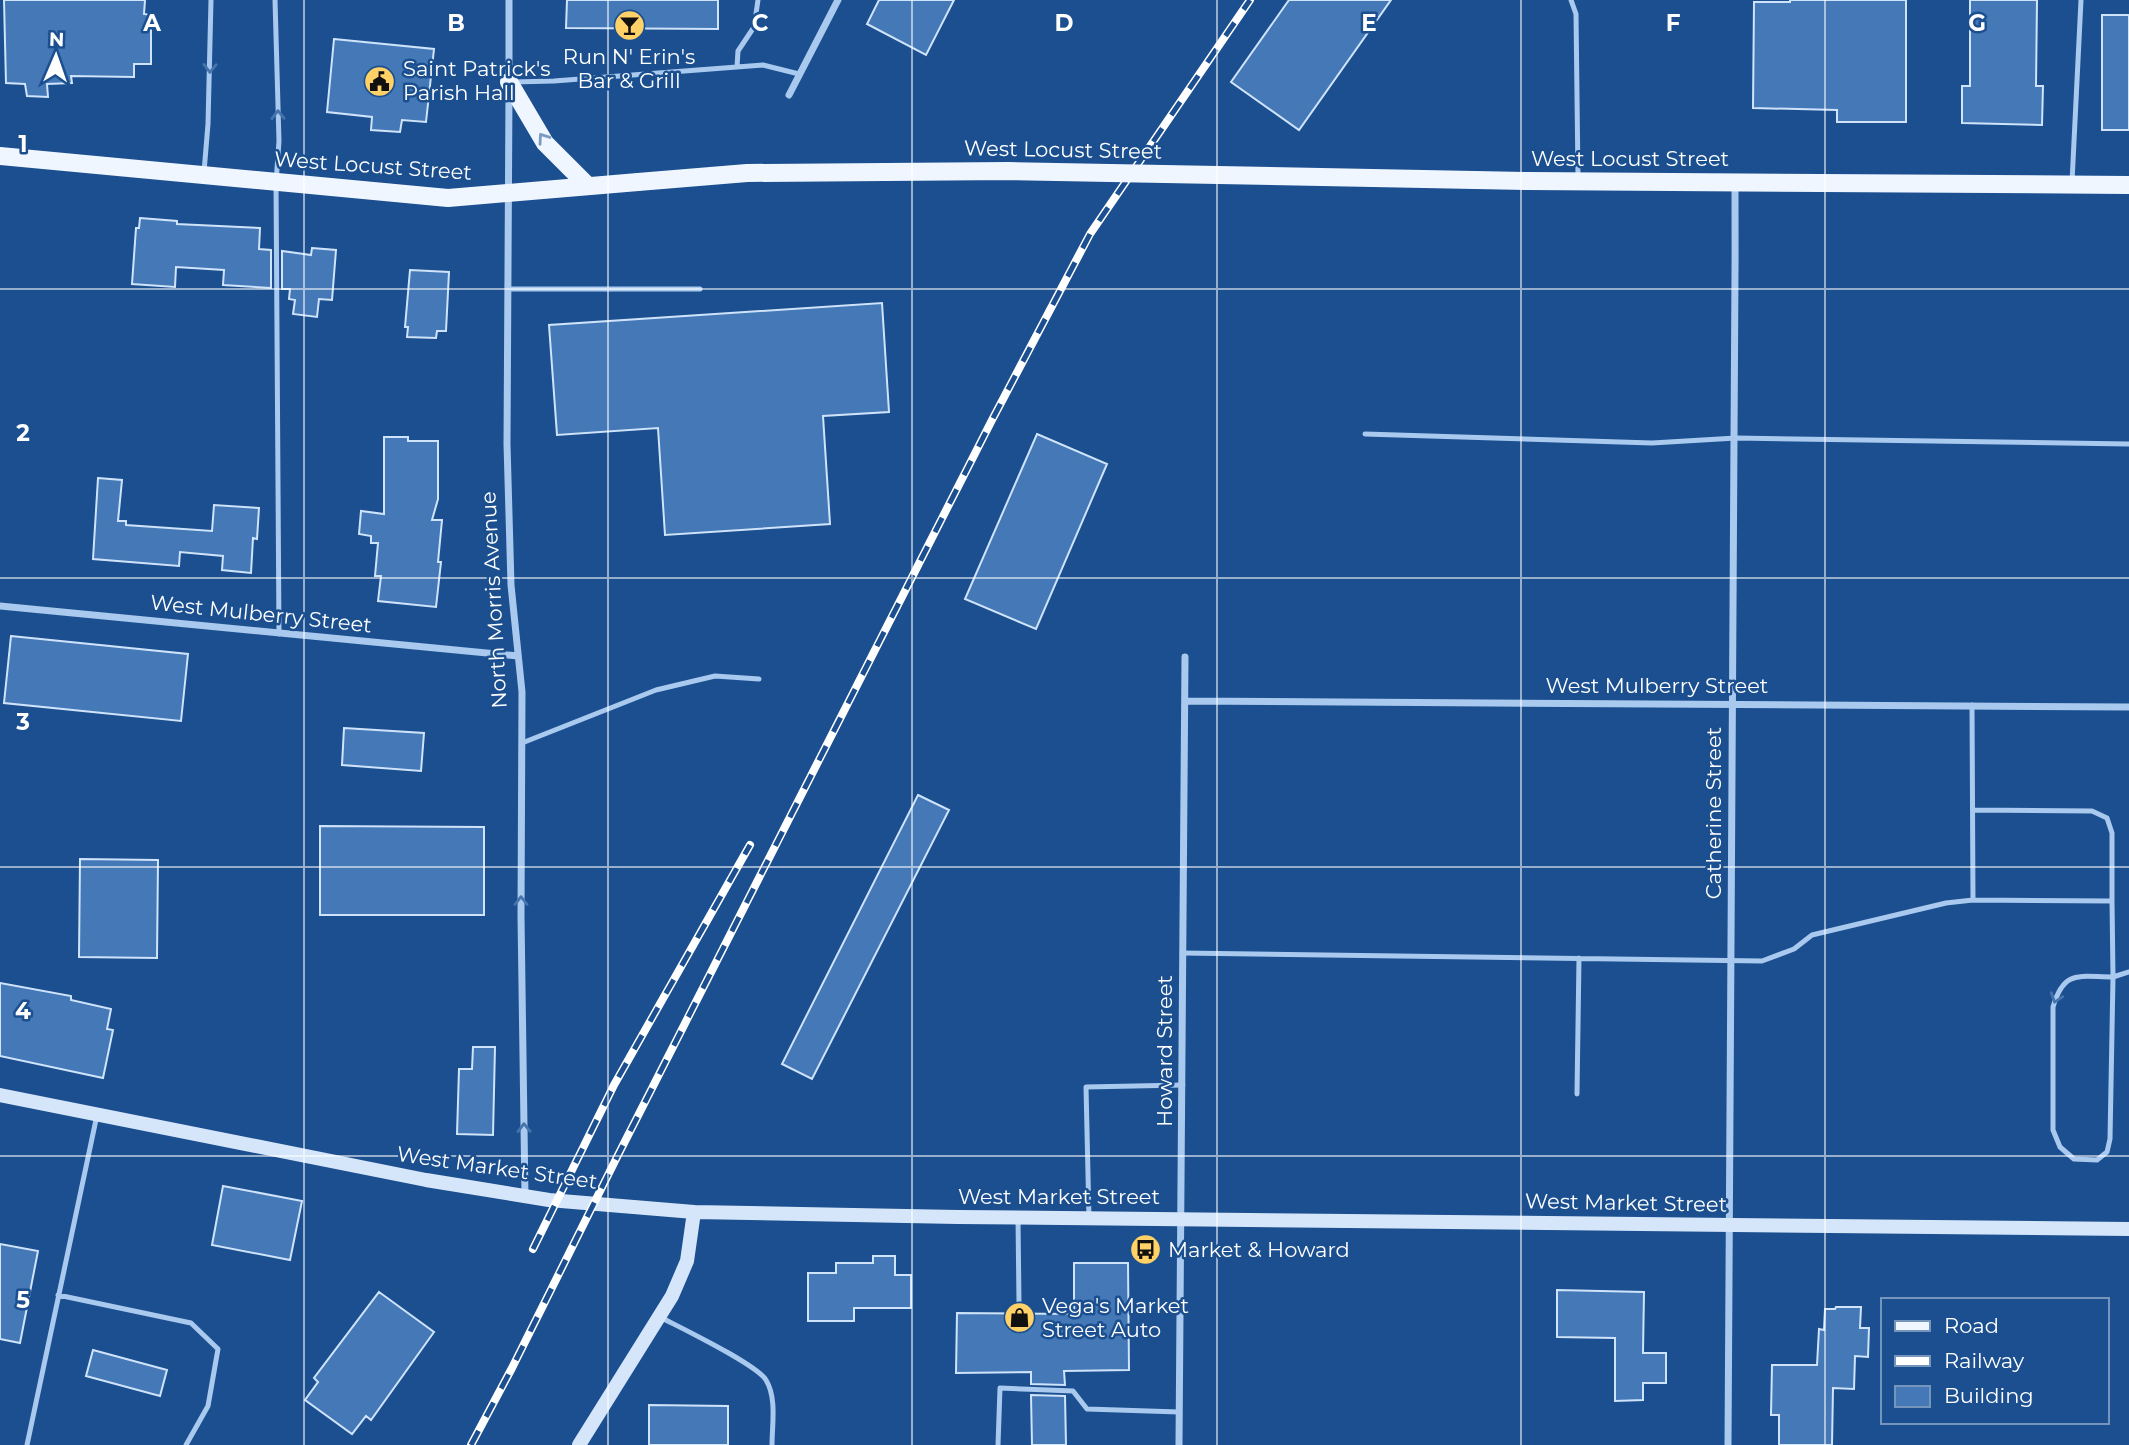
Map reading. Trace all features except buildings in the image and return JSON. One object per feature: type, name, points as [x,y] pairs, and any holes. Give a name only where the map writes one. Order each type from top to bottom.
[{"type":"main road","points":[[509,82],[545,143],[588,186]]},
{"type":"main road","name":"West Locust Street","points":[[0,156],[448,198],[747,173],[1009,170],[1527,181],[2129,185]]},
{"type":"street","name":"North Morris Avenue","points":[[509,0],[507,444],[511,585],[522,692],[521,916],[525,1197]]},
{"type":"street","points":[[789,95],[838,0]]},
{"type":"street","name":"Catherine Street","points":[[1728,1445],[1736,438],[1735,182]]},
{"type":"street","name":"West Mulberry Street","points":[[0,606],[518,656]]},
{"type":"street","name":"Howard Street","points":[[1179,1445],[1185,657]]},
{"type":"street","name":"West Mulberry Street","points":[[1185,701],[2129,707]]},
{"type":"street","name":"West Market Street","points":[[0,1095],[292,1155],[525,1197],[694,1212],[1018,1218],[2129,1229]]},
{"type":"street","points":[[579,1445],[672,1296],[687,1261],[694,1212]]},
{"type":"lane","points":[[203,176],[208,124],[211,0]]},
{"type":"lane","points":[[275,0],[279,141],[276,183],[279,634]]},
{"type":"lane","points":[[737,67],[738,51],[754,27],[758,0]]},
{"type":"lane","points":[[1571,0],[1576,14],[1578,180]]},
{"type":"lane","points":[[2072,185],[2081,0]]},
{"type":"lane","points":[[509,82],[763,65],[799,74]]},
{"type":"lane","points":[[508,289],[700,289]]},
{"type":"lane","points":[[1365,434],[1652,443],[1736,438],[2129,444]]},
{"type":"lane","points":[[522,743],[656,690],[715,676],[759,678]]},
{"type":"lane","points":[[1972,705],[1973,900]]},
{"type":"lane","points":[[1973,810],[2092,811],[2108,818],[2112,832],[2113,977],[2110,1139],[2107,1152],[2097,1160],[2074,1159],[2060,1147],[2053,1130],[2053,1007],[2058,988],[2073,977],[2113,977],[2129,972]]},
{"type":"lane","points":[[1182,953],[1762,961],[1794,949],[1812,935],[1947,903],[1973,900],[2112,901]]},
{"type":"lane","points":[[1577,1094],[1579,958]]},
{"type":"lane","points":[[1089,1218],[1086,1087],[1183,1085]]},
{"type":"lane","points":[[27,1445],[97,1115]]},
{"type":"lane","points":[[1018,1218],[1019,1303]]},
{"type":"lane","points":[[58,1295],[191,1323],[218,1349],[208,1406],[186,1445]]},
{"type":"lane","points":[[659,1317],[709,1342],[765,1379],[773,1405],[772,1445]]},
{"type":"lane","points":[[998,1445],[1000,1388],[1073,1391],[1087,1409],[1179,1412]]},
{"type":"railway","points":[[471,1445],[992,420],[1090,234],[1250,0]]},
{"type":"railway","points":[[533,1249],[614,1085],[750,845]]},
{"type":"place","name":"Run N' Erin's Bar & Grill","points":[[629,25]]},
{"type":"place","name":"Saint Patrick's Parish Hall","points":[[380,81]]},
{"type":"place","name":"Market & Howard","points":[[1145,1250]]},
{"type":"place","name":"Vega's Market Street Auto","points":[[1019,1318]]}]
